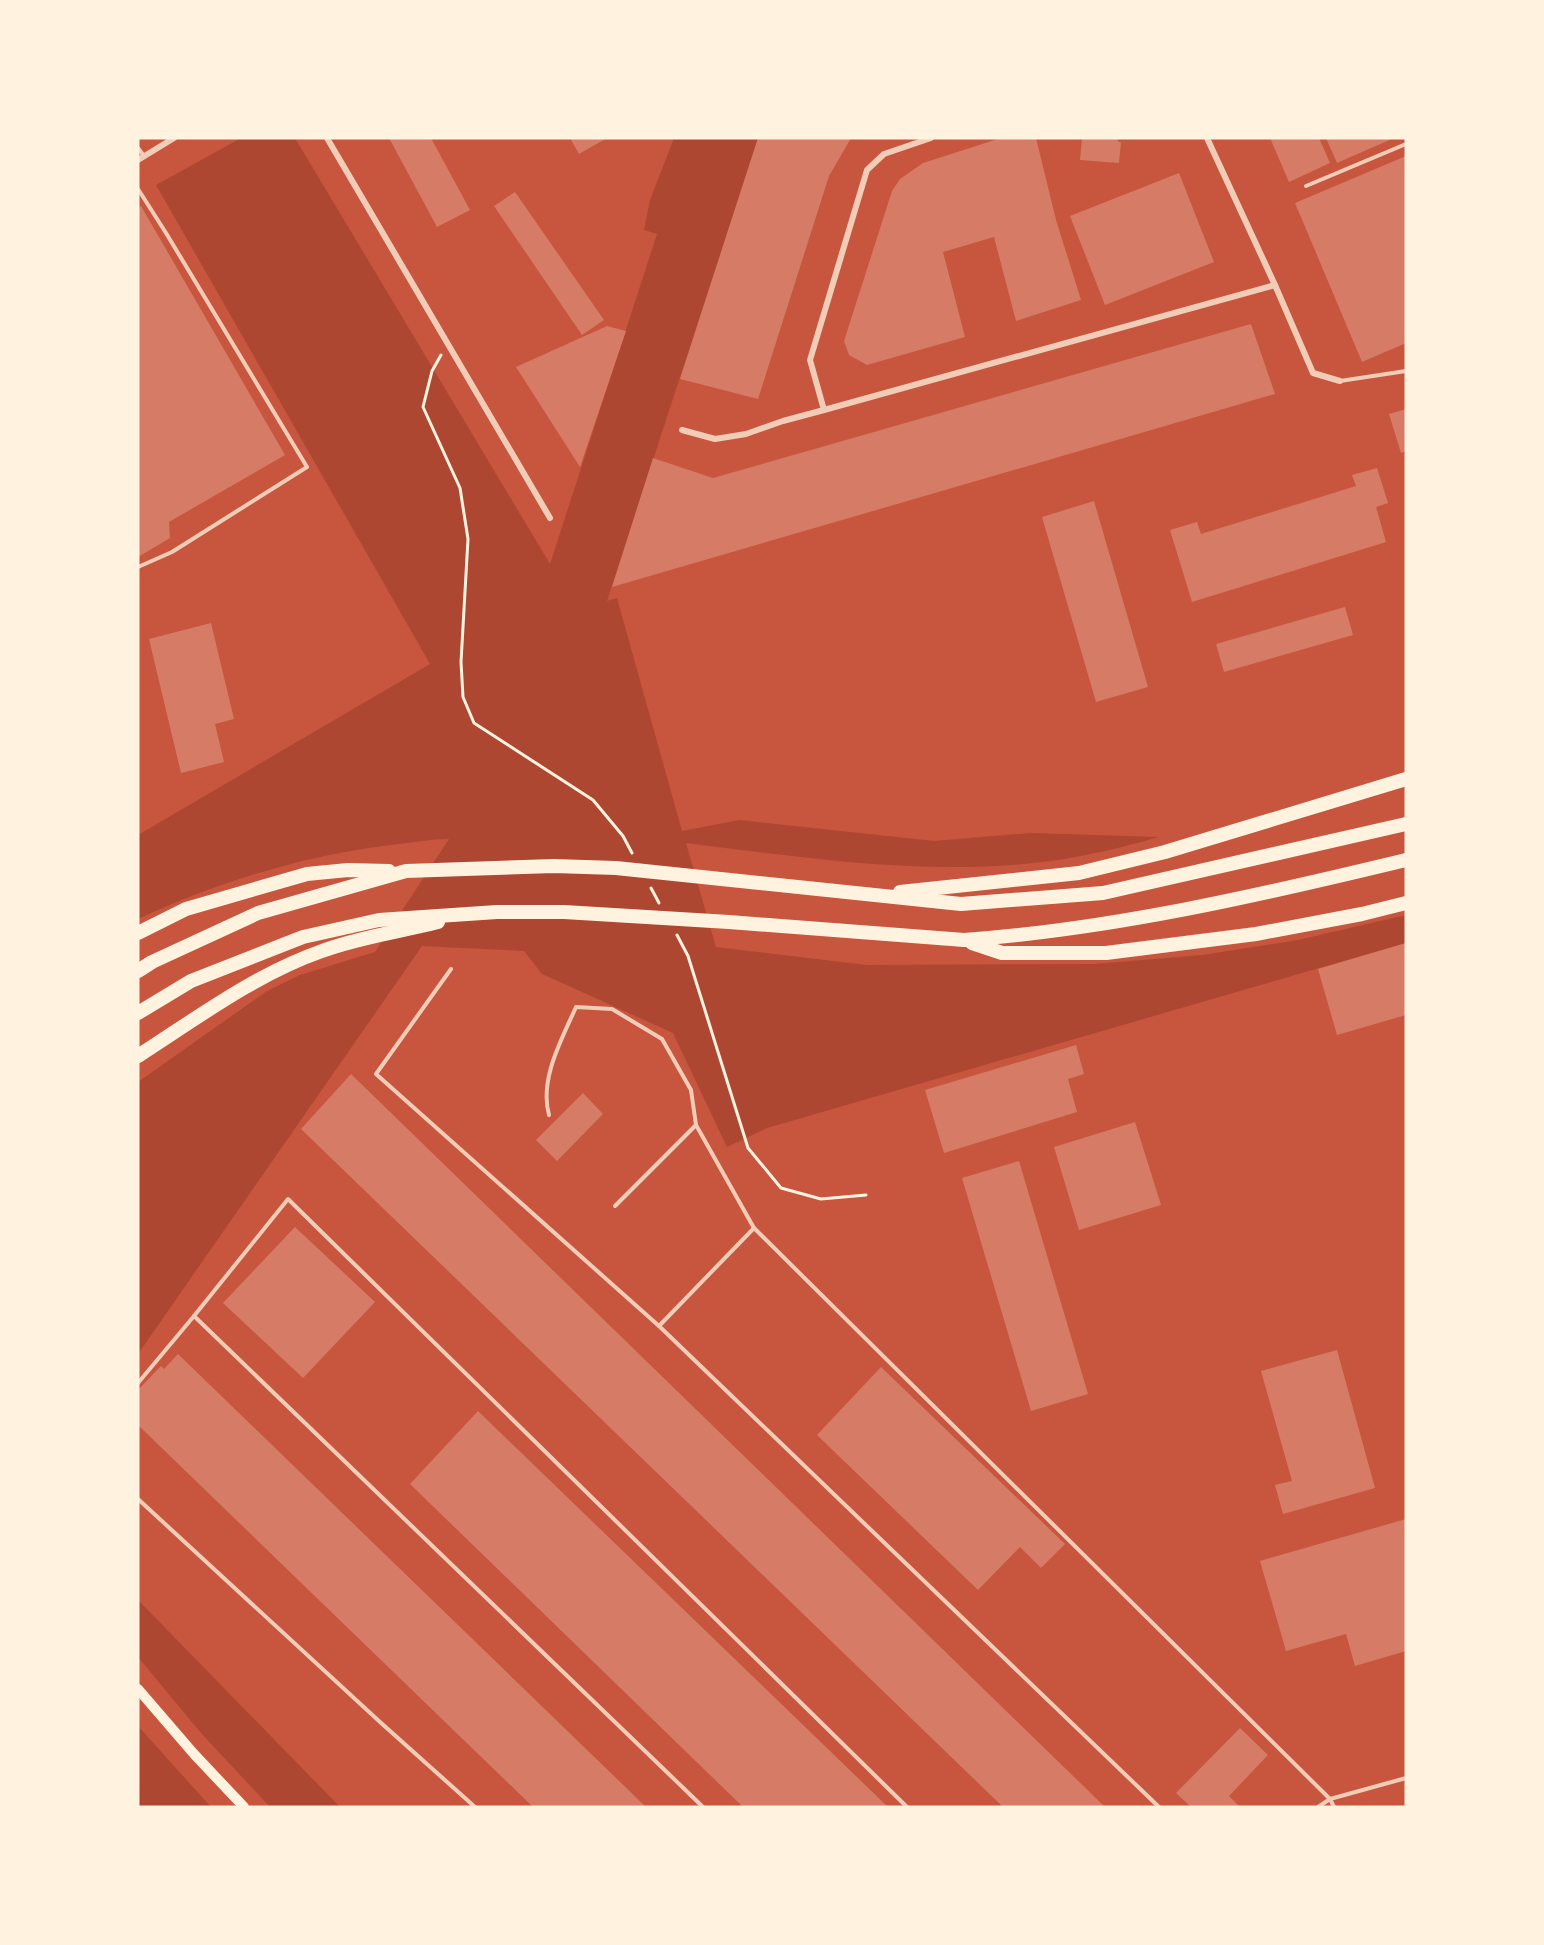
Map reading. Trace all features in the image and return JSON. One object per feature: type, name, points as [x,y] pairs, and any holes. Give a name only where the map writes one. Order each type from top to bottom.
[{"type":"highway","points":[[868,895],[1079,873],[1165,852],[1406,779]]},
{"type":"highway","points":[[138,933],[186,909],[307,874],[348,870],[406,871],[554,866],[616,868],[961,904],[1103,893],[1406,824]]},
{"type":"highway","points":[[138,1013],[191,981],[303,937],[379,920],[469,914],[564,912],[964,940],[1102,924],[1200,907],[1406,860]]},
{"type":"highway","points":[[138,971],[258,913],[406,871]]},
{"type":"highway","points":[[964,940],[1002,953],[1106,953],[1256,934],[1362,914],[1406,903]]},
{"type":"highway","points":[[138,1056],[258,980],[290,963],[322,950],[363,938],[404,931],[469,914]]},
{"type":"main road","points":[[138,1689],[244,1807]]},
{"type":"street","points":[[141,158],[174,138]]},
{"type":"street","points":[[327,138],[550,518]]},
{"type":"street","points":[[824,410],[810,360],[867,170],[884,154],[931,138]]},
{"type":"street","points":[[1208,138],[1313,373],[1340,381]]},
{"type":"street","points":[[682,430],[716,439],[746,434],[783,420],[1275,285]]},
{"type":"lane","points":[[1306,186],[1406,144]]},
{"type":"lane","points":[[138,148],[141,158]]},
{"type":"lane","points":[[138,189],[307,467],[172,552],[138,567]]},
{"type":"lane","points":[[1340,381],[1406,371]]},
{"type":"lane","points":[[451,969],[376,1074],[659,1326],[1159,1807]]},
{"type":"lane","points":[[549,1115],[545,1102],[549,1075],[576,1007],[612,1009],[662,1039],[691,1090],[696,1125],[754,1228],[1330,1799],[1334,1807]]},
{"type":"lane","points":[[615,1206],[696,1125]]},
{"type":"lane","points":[[138,1383],[288,1199],[907,1807]]},
{"type":"lane","points":[[659,1326],[754,1228]]},
{"type":"lane","points":[[194,1316],[703,1807]]},
{"type":"lane","points":[[138,1499],[354,1699],[475,1807]]},
{"type":"lane","points":[[1318,1807],[1330,1799],[1406,1778]]},
{"type":"path","points":[[447,343],[432,371],[423,406],[460,488],[468,539],[461,662],[463,697],[474,723],[593,800],[623,836],[634,856]]},
{"type":"path","points":[[650,886],[661,906]]},
{"type":"path","points":[[672,926],[688,956],[748,1148],[781,1188],[821,1198],[866,1195]]},
{"type":"shaded area","points":[[241,138],[295,138],[550,564],[657,234],[644,230],[650,200],[674,138],[758,138],[607,601],[617,598],[682,831],[739,820],[934,841],[1031,833],[1159,837],[1065,859],[960,867],[822,860],[686,843],[716,947],[867,965],[1094,964],[1202,955],[1298,940],[1406,915],[1406,943],[767,1128],[727,1147],[673,1033],[542,974],[524,951],[422,946],[138,1354],[138,1082],[267,991],[300,975],[375,952],[449,839],[365,849],[298,862],[233,881],[138,919],[138,835],[430,664],[156,185]]},
{"type":"shaded area","points":[[138,1600],[340,1807],[270,1807],[201,1733],[138,1657]]},
{"type":"shaded area","points":[[138,1726],[211,1807],[138,1807]]},
{"type":"building","points":[[389,138],[431,138],[470,210],[437,227]]},
{"type":"building","points":[[570,138],[607,138],[579,154]]},
{"type":"building","points":[[758,138],[851,138],[829,176],[758,399],[680,379]]},
{"type":"building","points":[[1001,138],[1036,138],[1056,220],[1081,300],[1016,321],[994,237],[943,252],[965,337],[867,365],[849,355],[844,341],[892,191],[900,179],[923,163]]},
{"type":"building","points":[[1082,138],[1118,138],[1118,142],[1121,142],[1119,163],[1080,160]]},
{"type":"building","points":[[1270,138],[1319,138],[1330,163],[1289,182]]},
{"type":"building","points":[[1326,138],[1394,138],[1337,163]]},
{"type":"building","points":[[1406,156],[1406,343],[1362,362],[1295,203]]},
{"type":"building","points":[[1179,173],[1214,262],[1105,305],[1070,216]]},
{"type":"building","points":[[515,192],[604,320],[582,335],[494,206]]},
{"type":"building","points":[[141,206],[285,455],[169,522],[170,538],[138,557],[138,208]]},
{"type":"building","points":[[1251,324],[1275,394],[612,587],[653,458],[713,478]]},
{"type":"building","points":[[607,326],[626,331],[580,467],[516,367]]},
{"type":"building","points":[[1406,409],[1406,451],[1401,453],[1389,414]]},
{"type":"building","points":[[1377,468],[1388,503],[1376,507],[1386,542],[1192,602],[1170,530],[1197,522],[1201,534],[1356,486],[1352,475]]},
{"type":"building","points":[[1094,501],[1148,687],[1096,702],[1042,517]]},
{"type":"building","points":[[1345,607],[1353,635],[1224,672],[1216,644]]},
{"type":"building","points":[[211,623],[234,719],[215,724],[224,762],[181,773],[149,639]]},
{"type":"building","points":[[1406,943],[1406,1015],[1337,1035],[1318,969]]},
{"type":"building","points":[[1076,1045],[1084,1074],[1068,1079],[1077,1112],[944,1153],[925,1090]]},
{"type":"building","points":[[351,1074],[1105,1807],[1003,1807],[301,1129]]},
{"type":"building","points":[[583,1093],[603,1114],[557,1161],[536,1140]]},
{"type":"building","points":[[1135,1122],[1161,1205],[1079,1230],[1054,1147]]},
{"type":"building","points":[[1019,1161],[1088,1394],[1031,1411],[962,1178]]},
{"type":"building","points":[[295,1227],[375,1302],[303,1378],[223,1303]]},
{"type":"building","points":[[1337,1350],[1375,1488],[1283,1514],[1275,1485],[1292,1481],[1261,1371]]},
{"type":"building","points":[[178,1354],[646,1807],[533,1807],[138,1425],[138,1390],[161,1366],[164,1369]]},
{"type":"building","points":[[881,1367],[1065,1544],[1041,1568],[1020,1547],[978,1590],[817,1435]]},
{"type":"building","points":[[478,1411],[888,1807],[743,1807],[410,1484]]},
{"type":"building","points":[[1406,1519],[1406,1651],[1355,1666],[1346,1634],[1286,1651],[1260,1561]]},
{"type":"building","points":[[1240,1728],[1268,1755],[1229,1796],[1240,1807],[1191,1807],[1176,1793]]}]
